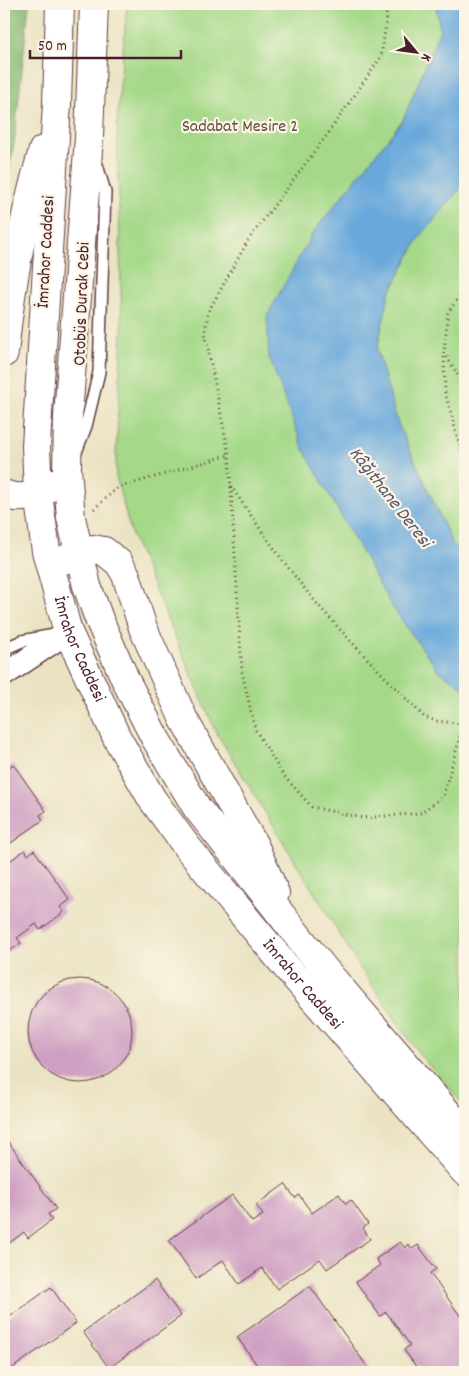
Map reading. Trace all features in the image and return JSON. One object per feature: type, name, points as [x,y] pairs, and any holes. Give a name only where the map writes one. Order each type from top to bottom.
[{"type":"main road","name":"İmrahor Caddesi","points":[[60,4],[57,104],[36,446],[42,531],[50,572],[68,632],[116,738],[152,799],[187,847],[293,975],[465,1172]]},
{"type":"main road","name":"İmrahor Caddesi","points":[[94,4],[89,137],[68,416],[67,469],[71,518],[78,555],[99,620],[126,681],[176,775],[197,808],[286,923],[465,1133]]},
{"type":"main road","points":[[4,353],[12,280],[22,230],[32,188],[57,104]]},
{"type":"main road","points":[[4,494],[18,497],[38,494],[60,478],[67,469]]},
{"type":"main road","points":[[50,572],[66,558],[93,549],[104,551],[119,563],[126,575],[143,628],[183,718],[255,846],[286,923]]},
{"type":"street","points":[[4,675],[68,632]]},
{"type":"lane","points":[[4,649],[22,641],[68,632]]},
{"type":"path","points":[[231,486],[266,538],[315,600],[424,717],[436,721],[465,725],[443,796],[421,813],[363,818],[312,807],[283,775],[255,730],[242,672],[229,456],[205,333],[208,312],[249,239],[327,135],[381,57],[387,17],[384,4]]},
{"type":"path","points":[[465,288],[448,313],[444,352],[445,392],[465,464]]},
{"type":"path","points":[[444,352],[465,387]]},
{"type":"path","points":[[93,510],[117,488],[229,456]]},
{"type":"green space","points":[[4,4],[29,4],[14,143],[4,196]]},
{"type":"green space","name":"Sadabat Mesire 2","points":[[127,4],[436,4],[440,30],[403,120],[312,234],[303,448],[393,608],[438,670],[465,689],[465,1106],[419,1054],[359,966],[216,732],[132,536],[116,477],[122,331],[117,124]]},
{"type":"green space","points":[[465,183],[465,556],[452,543],[398,424],[377,350],[389,294],[419,238]]},
{"type":"water","name":"Kâğıthane Deresi","points":[[436,4],[465,4],[465,183],[419,238],[389,294],[377,350],[398,424],[452,543],[465,556],[465,689],[438,670],[393,608],[303,448],[269,357],[267,316],[312,234],[403,120],[440,30]]},
{"type":"building","points":[[4,760],[9,767],[13,764],[46,811],[40,815],[43,820],[11,843],[4,833]]},
{"type":"building","points":[[25,850],[28,855],[34,850],[70,900],[60,907],[64,912],[40,930],[36,924],[17,938],[21,943],[4,955],[4,865]]},
{"type":"building","points":[[80,979],[100,983],[109,987],[117,994],[124,1002],[128,1011],[132,1031],[128,1051],[124,1060],[117,1068],[109,1075],[100,1079],[80,1083],[60,1079],[51,1075],[43,1068],[36,1060],[32,1051],[28,1031],[32,1011],[36,1002],[43,994],[51,987],[60,983]]},
{"type":"building","points":[[4,1136],[56,1209],[48,1214],[52,1220],[28,1238],[24,1232],[4,1247]]},
{"type":"building","points":[[285,1184],[295,1198],[299,1195],[312,1213],[339,1194],[346,1204],[351,1200],[368,1224],[363,1228],[370,1239],[327,1269],[320,1259],[277,1289],[262,1268],[239,1284],[223,1260],[196,1279],[169,1240],[232,1195],[252,1222],[263,1215],[256,1205]]},
{"type":"building","points":[[400,1242],[405,1248],[409,1244],[412,1249],[418,1245],[436,1269],[430,1273],[461,1317],[465,1314],[465,1365],[456,1372],[452,1366],[444,1372],[420,1372],[404,1350],[410,1345],[386,1312],[380,1316],[356,1282],[380,1265],[376,1259]]},
{"type":"building","points":[[155,1280],[181,1316],[109,1368],[83,1332]]},
{"type":"building","points":[[310,1286],[371,1372],[262,1372],[237,1337]]},
{"type":"building","points":[[51,1287],[76,1323],[7,1372],[4,1372],[4,1321]]}]
